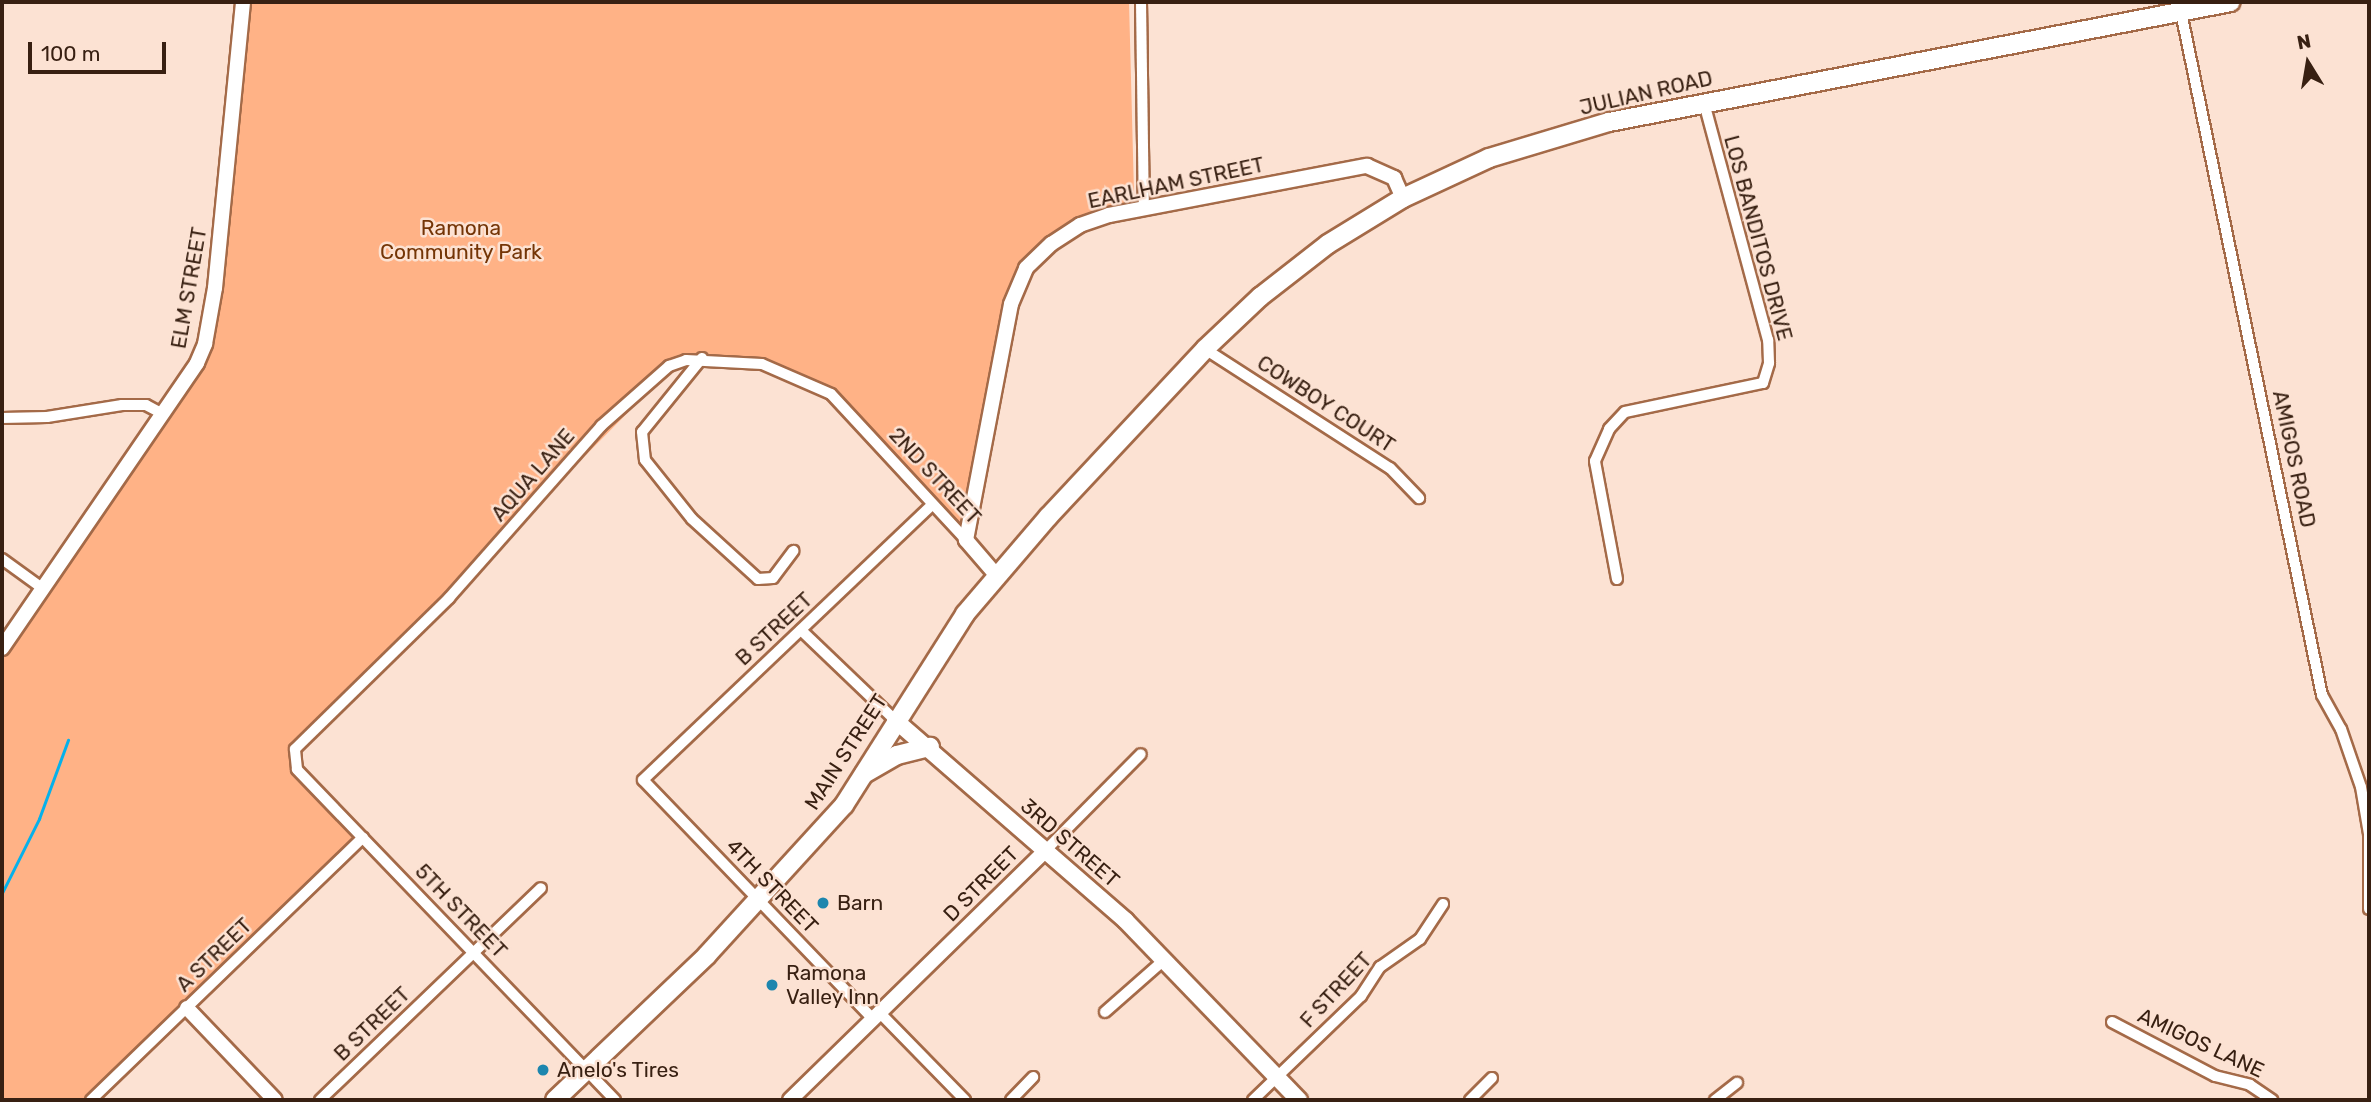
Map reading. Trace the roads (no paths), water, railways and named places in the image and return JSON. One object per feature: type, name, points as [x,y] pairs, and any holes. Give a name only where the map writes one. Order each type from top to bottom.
[{"type":"main road","name":"JULIAN ROAD","points":[[1151,407],[1205,349],[1260,297],[1328,244],[1404,198],[1511,150],[1619,119],[2231,2]]},
{"type":"main road","name":"MAIN STREET","points":[[555,1100],[759,901],[844,805],[939,651],[997,576],[1151,407]]},
{"type":"main road","name":"3RD STREET","points":[[895,720],[930,747],[1164,960],[1299,1100]]},
{"type":"main road","points":[[861,776],[897,755],[930,747]]},
{"type":"street","name":"ELM STREET","points":[[2,648],[163,414],[197,363],[205,344],[215,288],[243,2]]},
{"type":"street","points":[[1141,2],[1144,207]]},
{"type":"street","name":"AMIGOS ROAD","points":[[2181,12],[2322,695],[2341,729],[2361,787],[2368,834],[2369,909]]},
{"type":"street","name":"LOS BANDITOS DRIVE","points":[[1617,579],[1595,461],[1609,429],[1625,412],[1763,383],[1769,363],[1768,340],[1704,102]]},
{"type":"street","name":"EARLHAM STREET","points":[[966,540],[1020,280],[1051,244],[1080,225],[1144,207],[1367,166],[1394,178],[1404,198]]},
{"type":"street","name":"COWBOY COURT","points":[[1205,349],[1390,468],[1419,498]]},
{"type":"street","points":[[702,358],[642,432],[645,460],[692,519],[758,579],[773,578],[793,551]]},
{"type":"street","name":"AQUA LANE","points":[[299,744],[449,598],[601,426],[669,366],[702,358],[762,364],[831,394],[843,405]]},
{"type":"street","points":[[2,418],[47,417],[122,405],[146,405],[163,414]]},
{"type":"street","name":"2ND STREET","points":[[843,405],[931,506],[966,540],[997,576]]},
{"type":"street","name":"B STREET","points":[[643,780],[931,506]]},
{"type":"street","points":[[2,559],[42,588]]},
{"type":"street","name":"3RD STREET","points":[[800,630],[895,720]]},
{"type":"street","name":"5TH STREET","points":[[299,744],[293,759],[297,769],[615,1100]]},
{"type":"street","name":"D STREET","points":[[790,1100],[1141,754]]},
{"type":"street","name":"4TH STREET","points":[[643,780],[759,901],[965,1100]]},
{"type":"street","name":"A STREET","points":[[91,1100],[363,837]]},
{"type":"street","name":"B STREET","points":[[320,1100],[541,888]]},
{"type":"street","name":"F STREET","points":[[1253,1100],[1361,996],[1380,968],[1420,939],[1443,904]]},
{"type":"street","points":[[1105,1012],[1164,960]]},
{"type":"street","points":[[187,1008],[275,1100]]},
{"type":"street","name":"AMIGOS LANE","points":[[2112,1022],[2215,1076],[2250,1085],[2272,1100]]},
{"type":"street","points":[[1011,1100],[1033,1077]]},
{"type":"street","points":[[1470,1100],[1492,1078]]},
{"type":"street","points":[[1716,1100],[1737,1083]]},
{"type":"waterway","points":[[2,893],[39,819],[68,740]]},
{"type":"place","name":"Barn","points":[[823,903]]},
{"type":"place","name":"Ramona Valley Inn","points":[[772,985]]},
{"type":"place","name":"Anelo's Tires","points":[[543,1070]]},
{"type":"park label","name":"Ramona Community Park","points":[[461,240]]}]
